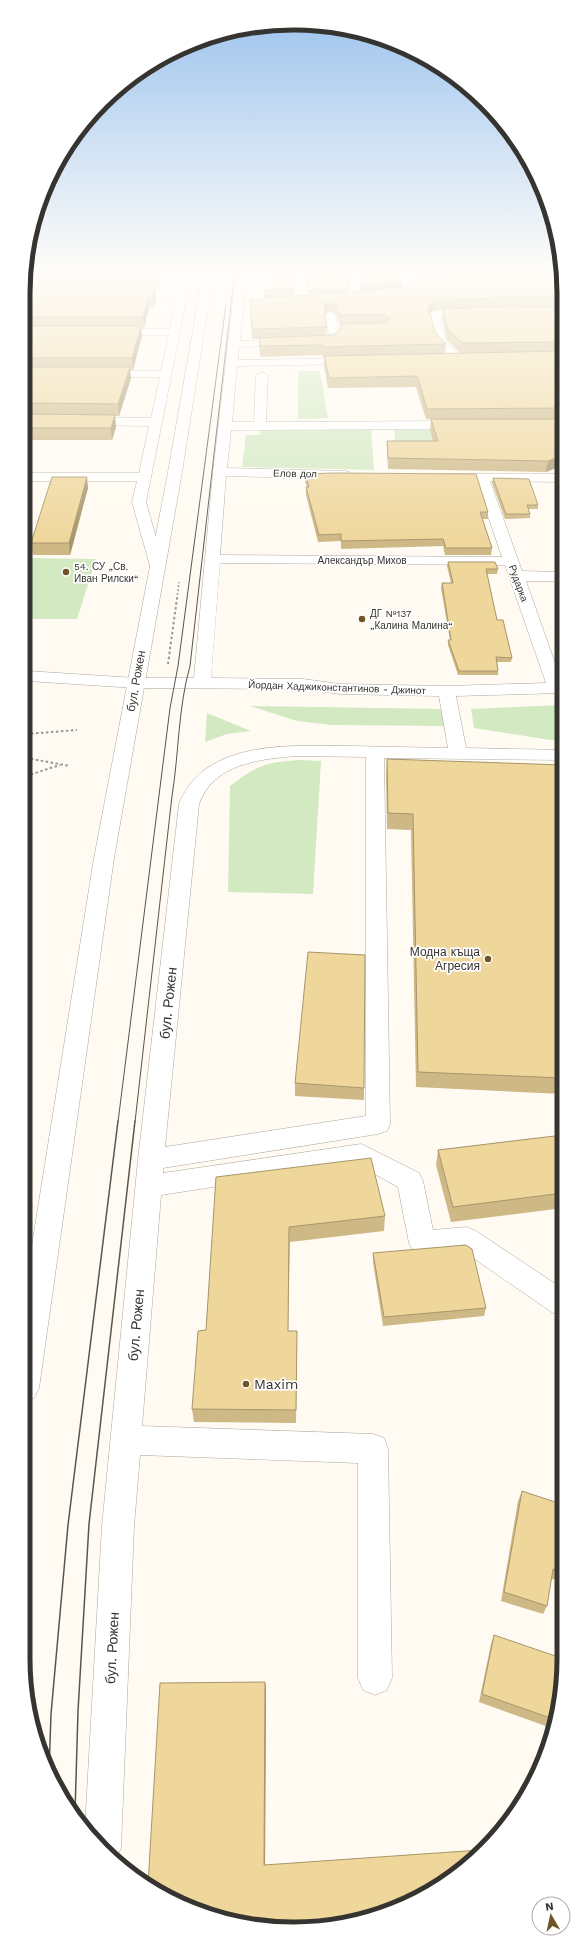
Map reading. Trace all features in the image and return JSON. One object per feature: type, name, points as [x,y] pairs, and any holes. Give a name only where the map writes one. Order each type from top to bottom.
[{"type":"street","name":"бул. Рожен","points":[[157,566],[139,502],[169,360]]},
{"type":"street","name":"бул. Рожен","points":[[30,1348],[104,858],[192,360]]},
{"type":"street","points":[[202,683],[220,472],[233,363],[364,361]]},
{"type":"street","points":[[92,374],[166,374]]},
{"type":"street","points":[[260,425],[262,375]]},
{"type":"street","points":[[74,421],[156,422]]},
{"type":"street","points":[[226,426],[475,424]]},
{"type":"street","name":"Елов дол","points":[[220,472],[355,475]]},
{"type":"street","points":[[30,476],[144,477]]},
{"type":"street","points":[[434,477],[557,478]]},
{"type":"street","name":"Рударка","points":[[482,478],[516,576],[557,683]]},
{"type":"street","name":"Александър Михов","points":[[213,559],[511,561]]},
{"type":"street","points":[[516,576],[557,576]]},
{"type":"street","points":[[30,676],[136,683],[188,698],[306,697],[340,689]]},
{"type":"street","name":"Йордан Хаджиконстантинов - Джинот","points":[[136,683],[303,684],[340,689],[447,691],[557,688]]},
{"type":"street","points":[[447,691],[458,753]]},
{"type":"street","name":"бул. Рожен","points":[[102,1840],[118,1526],[150,1173],[189,804],[196,788],[210,774],[224,765],[246,758],[269,753],[297,751],[376,753]]},
{"type":"street","points":[[150,1173],[378,1124],[376,753],[557,755]]},
{"type":"street","points":[[150,1173],[361,1154],[410,1181],[422,1243],[467,1240],[557,1300]]},
{"type":"street","points":[[126,1440],[373,1449],[375,1678]]},
{"type":"path","points":[[168,666],[180,579]]},
{"type":"path","points":[[30,734],[77,730]]},
{"type":"path","points":[[30,759],[70,766]]},
{"type":"path","points":[[30,775],[61,765]]},
{"type":"green space","points":[[298,371],[320,371],[328,418],[298,419]]},
{"type":"green space","points":[[371,429],[374,470],[242,467],[246,435],[260,435],[261,430]]},
{"type":"green space","points":[[394,430],[460,430],[464,448],[396,448]]},
{"type":"green space","points":[[30,558],[96,559],[77,619],[30,619]]},
{"type":"green space","points":[[557,705],[557,740],[474,728],[471,709]]},
{"type":"green space","points":[[250,706],[443,709],[445,726],[332,725],[297,721]]},
{"type":"green space","points":[[207,713],[251,731],[227,734],[205,742]]},
{"type":"green space","points":[[300,760],[321,761],[313,894],[228,892],[230,786],[248,773],[263,766],[279,762]]},
{"type":"building","points":[[325,360],[557,360],[557,408],[427,409],[417,376],[329,378]]},
{"type":"building","points":[[30,367],[130,367],[118,404],[30,403]]},
{"type":"building","points":[[30,414],[115,415],[111,428],[30,428]]},
{"type":"building","points":[[431,419],[557,419],[557,457],[548,461],[388,458],[387,441],[438,441]]},
{"type":"building","points":[[305,474],[476,474],[488,512],[480,512],[492,548],[446,548],[443,539],[341,541],[341,534],[319,535],[306,487],[309,487]]},
{"type":"building","points":[[52,477],[87,477],[69,543],[31,543]]},
{"type":"building","points":[[493,478],[529,479],[538,505],[527,505],[530,514],[506,514]]},
{"type":"building","points":[[448,562],[495,562],[498,569],[486,569],[497,620],[503,620],[512,658],[496,657],[498,671],[459,671],[448,640],[451,640],[442,583],[453,583]]},
{"type":"building","name":"Модна къща Агресия","points":[[387,759],[557,765],[557,1078],[418,1072],[413,814],[388,813]]},
{"type":"building","points":[[308,952],[365,955],[364,1088],[295,1083]]},
{"type":"building","points":[[557,1136],[557,1194],[453,1207],[438,1150]]},
{"type":"building","points":[[371,1158],[385,1216],[289,1227],[288,1331],[297,1331],[296,1410],[192,1409],[198,1331],[206,1330],[216,1177]]},
{"type":"building","points":[[466,1245],[472,1249],[486,1308],[384,1317],[373,1253]]},
{"type":"building","points":[[522,1491],[557,1503],[557,1570],[553,1569],[547,1606],[504,1592]]},
{"type":"building","points":[[494,1635],[557,1657],[555,1693],[550,1718],[482,1694]]},
{"type":"building","points":[[265,1682],[264,1865],[474,1850],[440,1878],[410,1895],[362,1913],[328,1920],[294,1922],[259,1920],[225,1913],[177,1895],[148,1879],[160,1683]]},
{"type":"tram line","points":[[118,1122],[170,708],[178,666],[219,360]]},
{"type":"tram line","points":[[135,1122],[181,714],[190,666],[225,360]]},
{"type":"tram line","points":[[49,1758],[51,1714],[68,1525],[118,1121]]},
{"type":"tram line","points":[[75,1807],[78,1711],[89,1524],[135,1121]]},
{"type":"place","name":"54. СУ „Св. Иван Рилски“","points":[[66,572]]},
{"type":"place","name":"ДГ №137 „Калина Малина“","points":[[362,619]]},
{"type":"place","name":"Модна къща Агресия","points":[[488,959]]},
{"type":"place","name":"Maxim","points":[[246,1384]]}]
